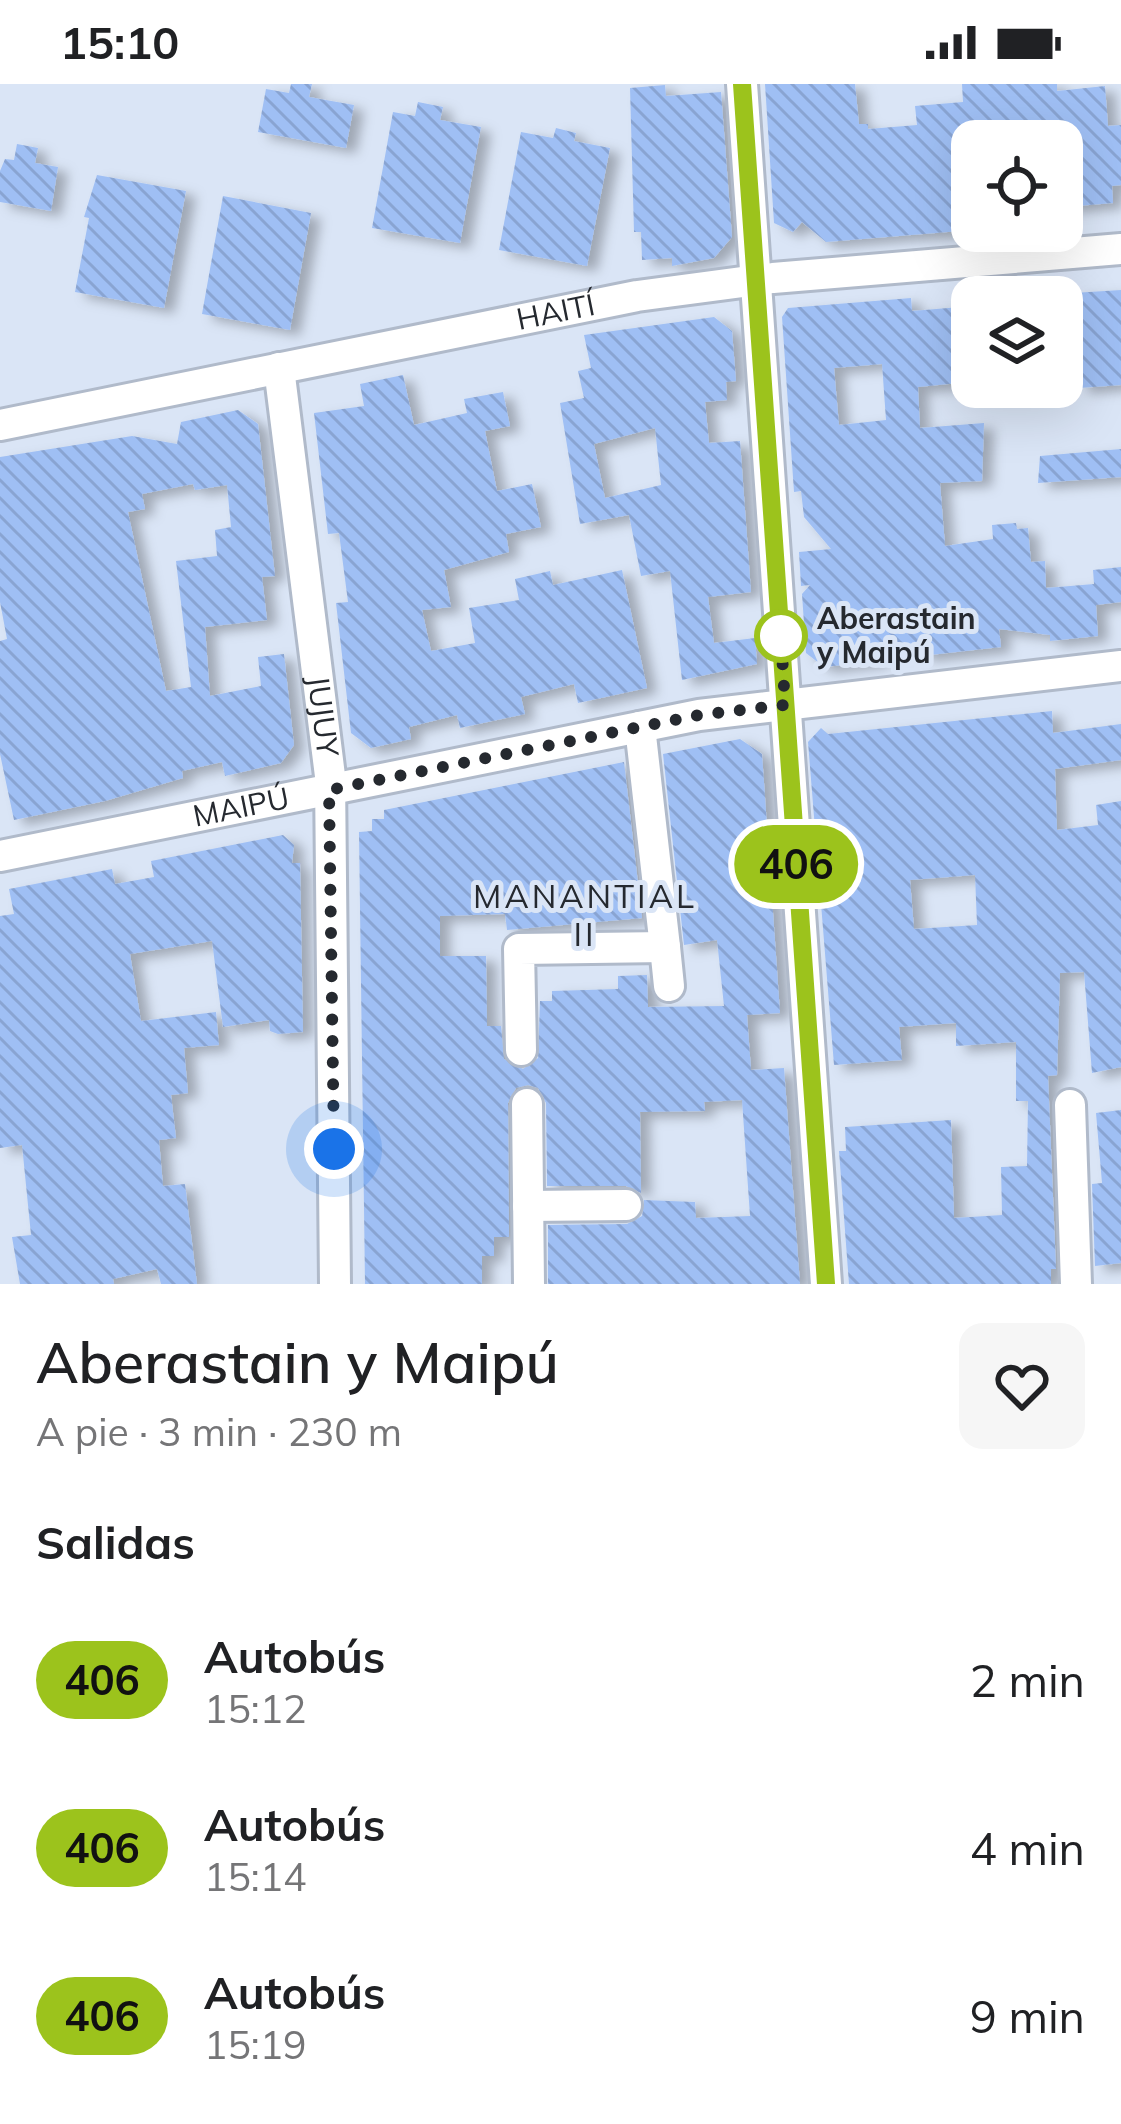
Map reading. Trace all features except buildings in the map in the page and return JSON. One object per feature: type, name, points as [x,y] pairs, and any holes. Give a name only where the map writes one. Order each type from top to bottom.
[{"type":"street","points":[[742,84],[826,1284]]},
{"type":"street","name":"HAITÍ","points":[[0,424],[637,296],[756,280],[1121,249]]},
{"type":"street","name":"JUJUY","points":[[279,368],[329,790],[335,1284]]},
{"type":"street","name":"MAIPÚ","points":[[0,856],[640,727],[1121,666]]},
{"type":"street","points":[[640,727],[669,986]]},
{"type":"street","points":[[521,1050],[519,949],[665,947]]},
{"type":"street","points":[[527,1104],[529,1284]]},
{"type":"street","points":[[1070,1105],[1076,1284]]},
{"type":"street","points":[[528,1207],[626,1205]]},
{"type":"bus line","name":"406","points":[[742,84],[826,1284]]},
{"type":"place","name":"Aberastain y Maipú","points":[[781,636]]},
{"type":"district","name":"MANANTIAL II","points":[[585,915]]},
{"type":"route","points":[[334,1149],[329,790],[699,715],[785,705],[781,636]]}]
